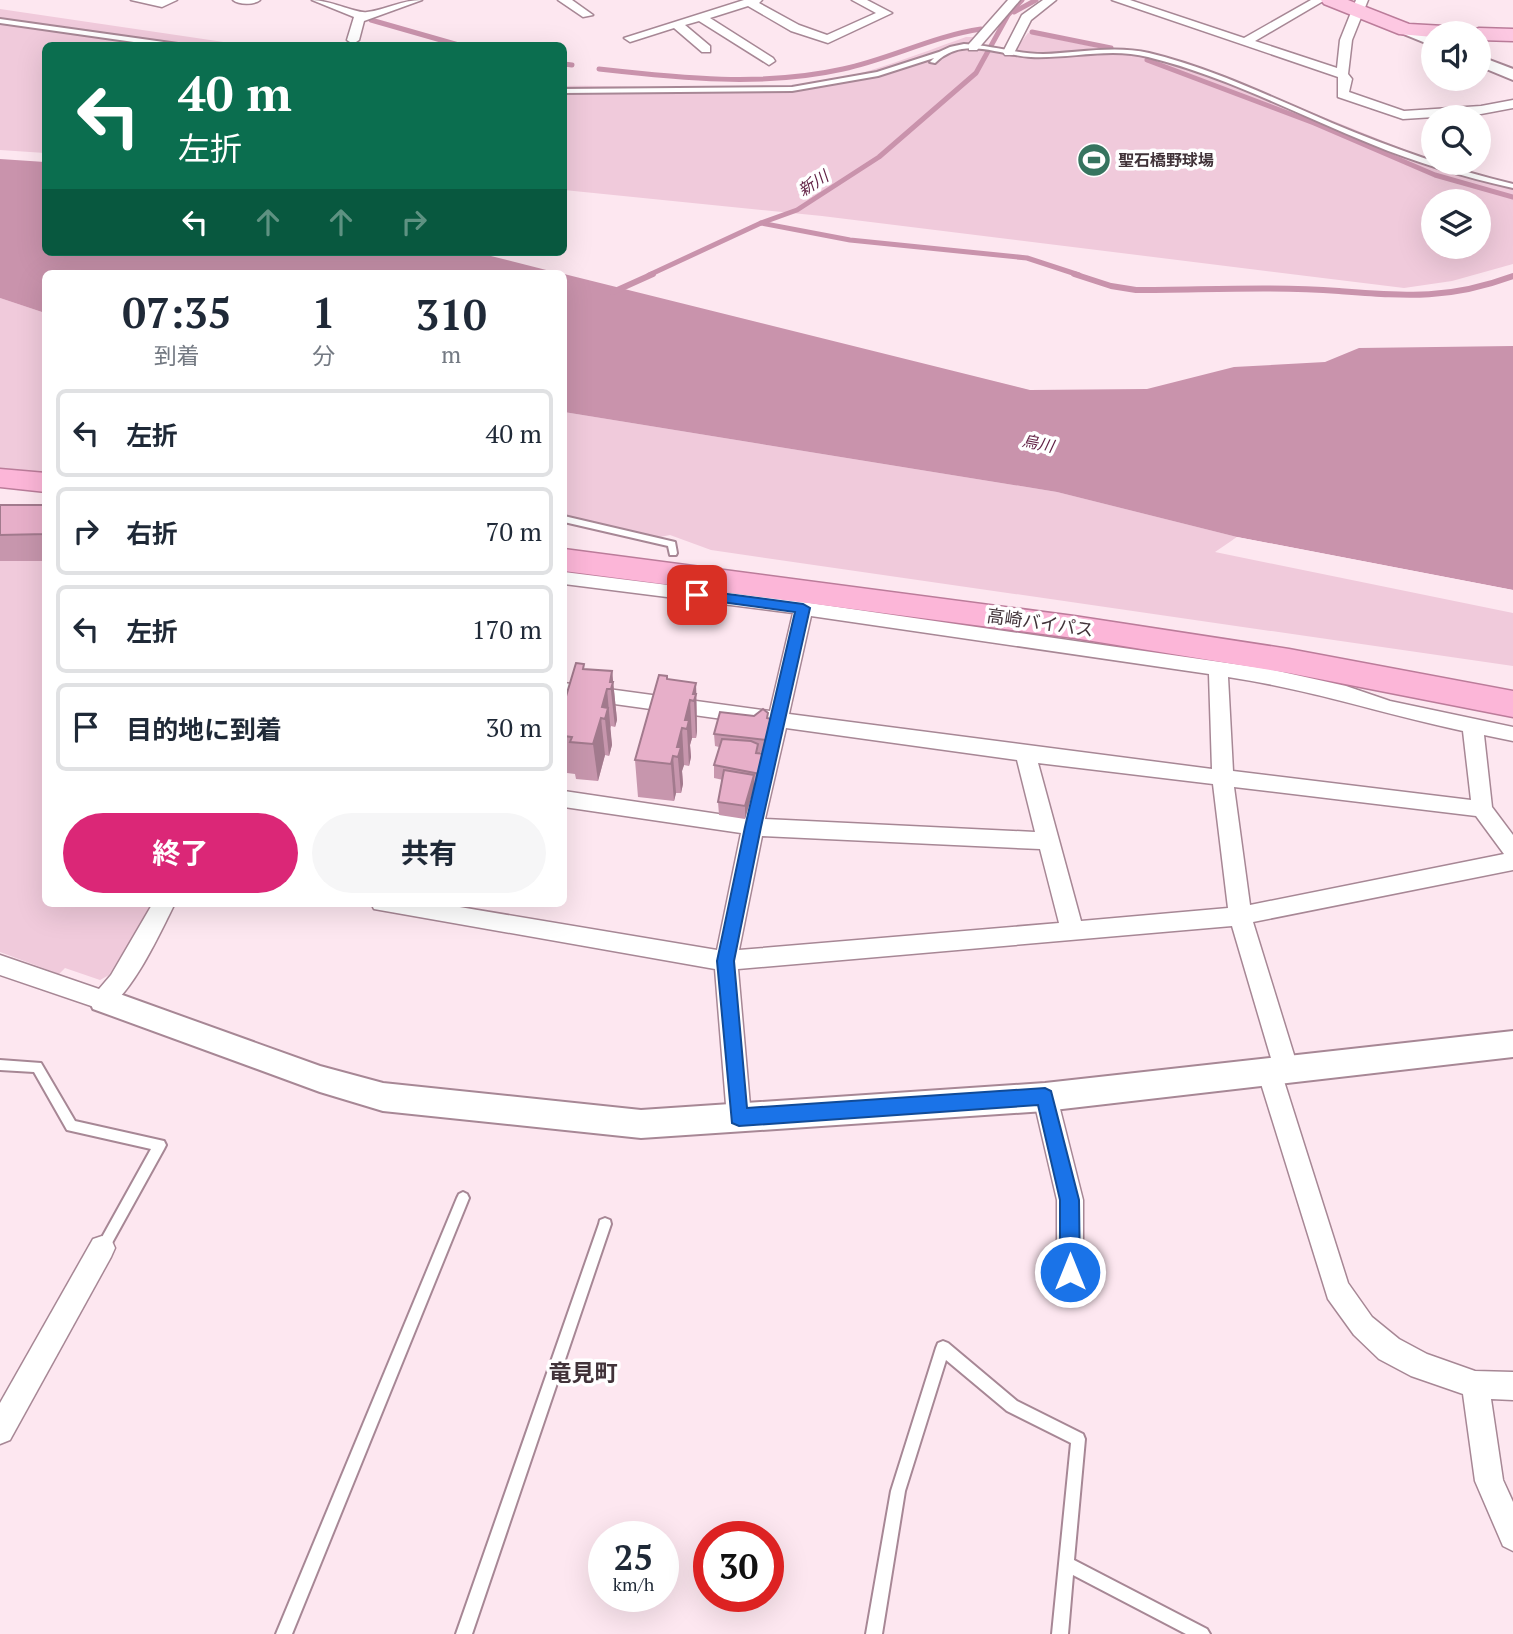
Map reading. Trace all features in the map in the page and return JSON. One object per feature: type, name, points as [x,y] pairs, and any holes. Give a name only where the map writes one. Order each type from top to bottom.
[{"type":"highway","points":[[0,478],[42,483]]},
{"type":"highway","points":[[0,497],[42,501]]},
{"type":"highway","name":"高崎バイパス","points":[[567,540],[1081,609],[1513,680]]},
{"type":"highway","name":"高崎バイパス","points":[[567,560],[1074,627],[1289,661],[1513,704]]},
{"type":"highway","points":[[1346,693],[1384,693],[1513,721]]},
{"type":"main road","points":[[1331,0],[1359,5],[1406,30],[1421,31]]},
{"type":"main road","points":[[1491,34],[1513,35]]},
{"type":"street","points":[[137,0],[162,4],[171,0]]},
{"type":"street","points":[[239,0],[254,0]]},
{"type":"street","points":[[318,0],[364,17]]},
{"type":"street","points":[[353,40],[359,19],[416,0]]},
{"type":"street","points":[[564,0],[587,15]]},
{"type":"street","points":[[630,38],[701,17],[730,3],[753,1],[795,28],[828,39],[886,13],[858,0]]},
{"type":"street","points":[[976,47],[1014,0]]},
{"type":"street","points":[[1118,0],[1342,74],[1346,79],[1342,94],[1393,114],[1443,114],[1513,104]]},
{"type":"street","points":[[1247,41],[1319,0]]},
{"type":"street","points":[[1007,52],[1019,28],[1042,1]]},
{"type":"street","points":[[1342,74],[1346,40],[1359,5]]},
{"type":"street","points":[[701,17],[769,61]]},
{"type":"street","points":[[676,24],[706,49]]},
{"type":"street","points":[[1406,30],[1421,37]]},
{"type":"street","points":[[1491,66],[1513,75]]},
{"type":"street","points":[[567,578],[803,608],[1218,668],[1346,693],[1388,708],[1513,734]]},
{"type":"street","points":[[739,1117],[726,961],[753,827],[803,608]]},
{"type":"street","points":[[1218,668],[1223,779],[1240,916],[1278,1073],[1337,1290],[1363,1326],[1389,1349],[1421,1366],[1475,1385],[1513,1386]]},
{"type":"street","points":[[567,690],[1025,754],[1482,809]]},
{"type":"street","points":[[1473,727],[1482,809],[1513,851]]},
{"type":"street","points":[[1025,754],[1072,929]]},
{"type":"street","points":[[567,799],[753,827],[1047,841]]},
{"type":"street","points":[[406,907],[726,961],[1240,916],[1513,861]]},
{"type":"street","points":[[103,1000],[119,982],[162,907]]},
{"type":"street","points":[[0,965],[320,1079],[383,1097],[640,1124],[1045,1097],[1278,1073],[1513,1044]]},
{"type":"street","points":[[1045,1097],[1070,1200],[1070,1272]]},
{"type":"street","points":[[0,1430],[102,1248]]},
{"type":"street","points":[[1475,1385],[1489,1481],[1513,1536]]},
{"type":"lane","points":[[0,21],[150,42]]},
{"type":"lane","points":[[567,91],[639,88],[792,89],[877,74],[954,48],[976,47],[1054,56],[1146,54],[1235,85],[1445,170],[1513,186]]},
{"type":"lane","points":[[933,62],[939,54]]},
{"type":"lane","points":[[567,520],[672,544],[673,553]]},
{"type":"lane","points":[[0,1065],[37,1067],[71,1126],[160,1145],[102,1248]]},
{"type":"lane","points":[[284,1634],[463,1198]]},
{"type":"lane","points":[[464,1634],[605,1224]]},
{"type":"lane","points":[[874,1634],[898,1491],[943,1348],[1012,1406],[1079,1439],[1069,1565],[1060,1634]]},
{"type":"lane","points":[[1069,1565],[1202,1634]]},
{"type":"shaded area","points":[[0,9],[224,42],[42,42],[42,153],[0,150]]},
{"type":"shaded area","points":[[1028,33],[1109,50],[1143,50],[1251,88],[1421,156],[1421,175],[1474,175],[1513,182],[1513,264],[1452,281],[1404,288],[822,216],[567,190],[567,86],[720,89],[814,83],[853,75],[966,37],[974,37],[972,43],[1015,50]]},
{"type":"shaded area","points":[[0,298],[42,312],[42,473],[0,469]]},
{"type":"shaded area","points":[[567,412],[1057,492],[1237,537],[1215,552],[1513,613],[1513,666],[711,550],[670,535],[660,537],[567,519]]},
{"type":"shaded area","points":[[0,526],[42,527],[42,907],[152,907],[109,975],[100,980],[65,968],[59,974],[0,952]]},
{"type":"water","points":[[0,159],[42,162],[42,256],[491,256],[546,270],[42,270],[42,312],[0,298]]},
{"type":"water","name":"烏川","points":[[567,275],[1030,390],[1147,389],[1234,367],[1325,362],[1359,348],[1513,346],[1513,590],[1237,537],[1057,492],[567,412]]},
{"type":"pier","points":[[1237,537],[1513,590],[1513,593],[1233,540]]},
{"type":"building","points":[[0,505],[42,505],[42,534],[0,535]]},
{"type":"building","points":[[576,663],[584,664],[583,669],[612,671],[610,682],[613,682],[611,689],[607,689],[602,707],[608,708],[605,719],[601,718],[593,744],[570,742],[572,737],[567,736],[567,693]]},
{"type":"building","points":[[659,675],[667,676],[667,679],[696,683],[694,701],[690,700],[685,720],[689,720],[687,729],[682,728],[677,747],[681,747],[678,757],[673,756],[671,764],[635,760]]},
{"type":"building","points":[[763,709],[768,713],[767,718],[771,719],[766,740],[714,734],[720,712],[754,716]]},
{"type":"building","points":[[722,739],[758,744],[756,753],[766,754],[760,774],[714,765]]},
{"type":"building","points":[[724,770],[754,775],[745,806],[718,802]]},
{"type":"waterway","name":"新川","points":[[761,223],[797,210],[879,157],[976,73],[1008,15],[1022,0]]},
{"type":"waterway","points":[[1014,12],[1036,0]]},
{"type":"waterway","points":[[371,20],[448,42]]},
{"type":"waterway","points":[[599,69],[721,79],[813,75],[878,60],[946,37],[981,29]]},
{"type":"waterway","points":[[1032,32],[1111,48]]},
{"type":"waterway","points":[[1147,60],[1314,123],[1435,175],[1513,197]]},
{"type":"waterway","points":[[567,64],[572,65]]},
{"type":"waterway","name":"新川","points":[[649,275],[761,223]]},
{"type":"waterway","points":[[761,223],[850,240],[1027,258],[1079,275]]},
{"type":"waterway","name":"新川","points":[[613,292],[653,274]]},
{"type":"waterway","points":[[1074,274],[1111,286],[1136,290],[1288,289],[1406,295],[1447,293],[1513,276]]},
{"type":"place","name":"聖石橋野球場","points":[[1094,160]]},
{"type":"district","name":"竜見町","points":[[583,1373]]},
{"type":"route","points":[[697,595],[803,608],[753,827],[726,961],[739,1117],[1045,1097],[1070,1200],[1070,1272]]}]
